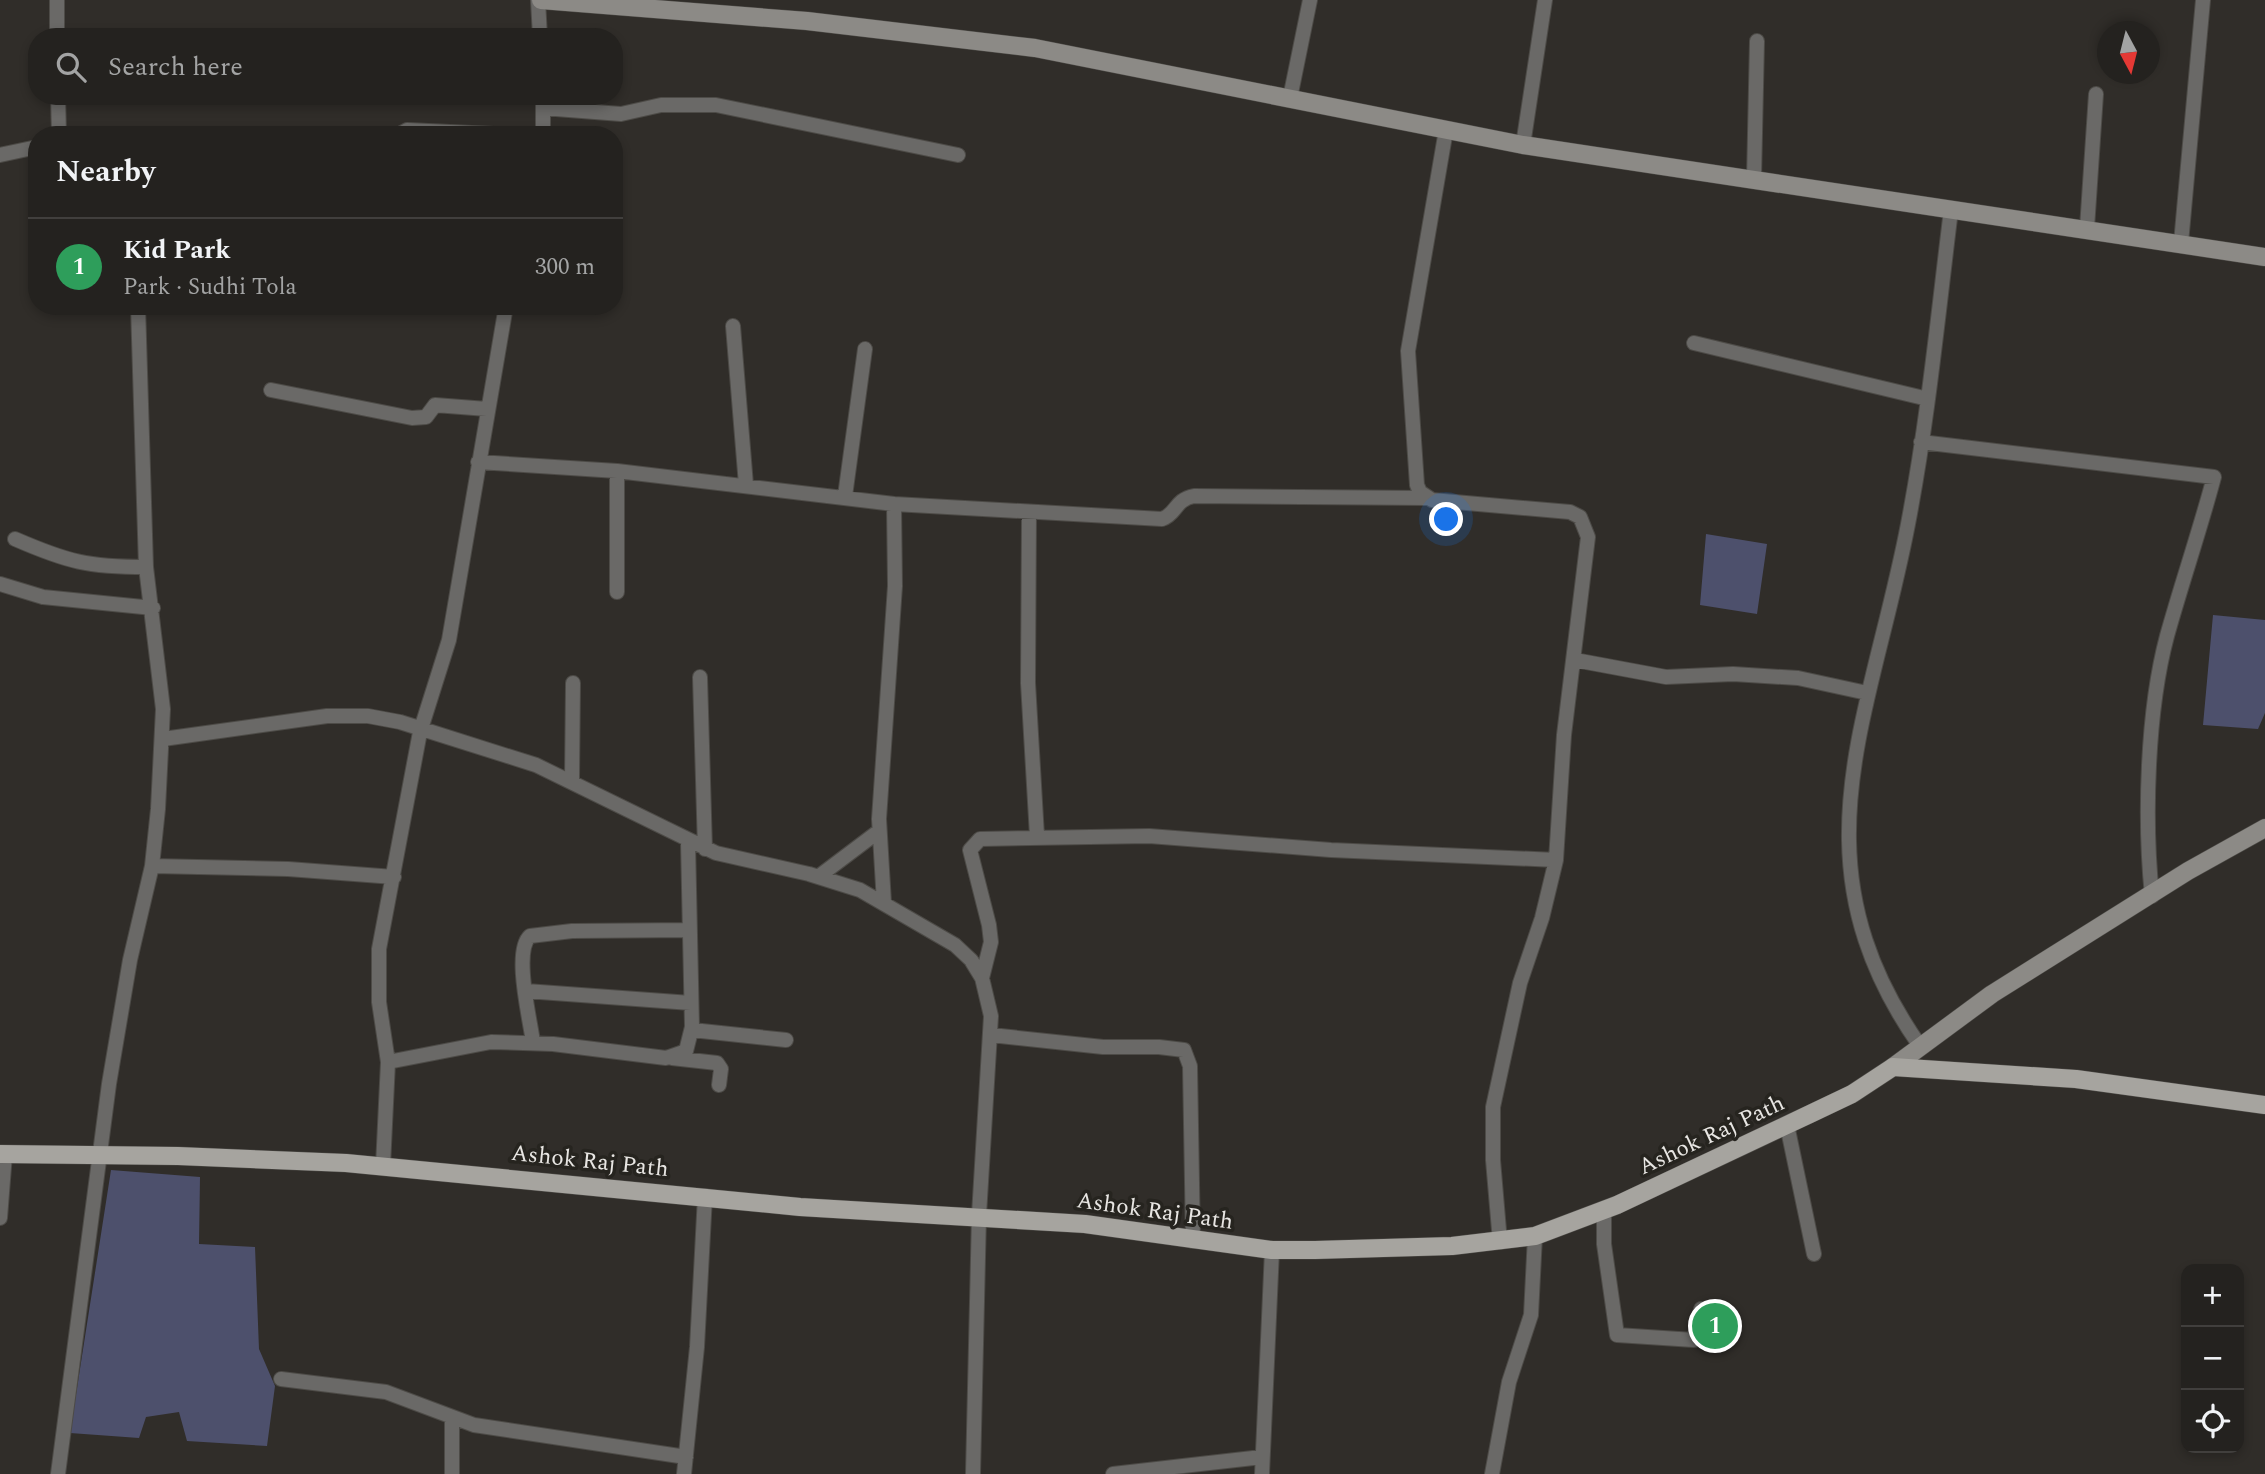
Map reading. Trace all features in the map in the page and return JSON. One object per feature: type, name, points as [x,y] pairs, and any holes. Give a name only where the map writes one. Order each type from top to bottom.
[{"type":"main road","points":[[539,0],[694,6],[1035,48],[1523,145],[2087,228],[2265,257]]},
{"type":"main road","points":[[1892,1067],[1992,994],[2188,871],[2265,828]]},
{"type":"main road","points":[[1892,1067],[2076,1079],[2265,1105]]},
{"type":"main road","name":"Ashok Raj Path","points":[[2,1154],[102,1154],[383,1166],[800,1207],[1085,1224],[1272,1250],[1500,1242],[1535,1236],[1604,1210],[1852,1094],[1892,1067]]},
{"type":"street","points":[[57,0],[57,28]]},
{"type":"street","points":[[539,0],[540,28]]},
{"type":"street","points":[[1290,98],[1310,0]]},
{"type":"street","points":[[1523,145],[1545,0]]},
{"type":"street","points":[[2181,243],[2203,0]]},
{"type":"street","points":[[1754,180],[1757,41]]},
{"type":"street","points":[[2087,228],[2096,94]]},
{"type":"street","points":[[58,105],[59,126]]},
{"type":"street","points":[[543,105],[543,126]]},
{"type":"street","points":[[562,105],[621,114],[661,105],[716,105],[958,155]]},
{"type":"street","points":[[1426,498],[1417,485],[1415,472],[1408,351],[1446,130]]},
{"type":"street","points":[[0,155],[28,149]]},
{"type":"street","points":[[1920,1046],[1904,1024],[1875,967],[1852,896],[1849,871],[1849,796],[1867,693],[1904,545],[1928,399],[1951,210]]},
{"type":"street","points":[[58,1474],[124,994],[152,866],[163,739],[162,679],[146,567],[138,315]]},
{"type":"street","points":[[383,1166],[388,1062],[379,1002],[379,961],[420,730],[449,640],[504,315]]},
{"type":"street","points":[[733,326],[746,485]]},
{"type":"street","points":[[1694,343],[1928,399]]},
{"type":"street","points":[[845,496],[865,349]]},
{"type":"street","points":[[271,390],[420,419],[435,405],[487,409]]},
{"type":"street","points":[[1921,442],[2214,477],[2191,564],[2167,636],[2154,702],[2148,818],[2152,896]]},
{"type":"street","points":[[478,462],[617,471],[845,496],[894,504],[1161,519],[1168,517],[1179,501],[1194,496],[1426,498],[1558,510],[1580,517],[1588,537],[1564,735],[1556,860],[1542,918],[1520,983],[1497,1080],[1492,1150],[1500,1242]]},
{"type":"street","points":[[617,471],[617,592]]},
{"type":"street","points":[[884,903],[879,831],[884,722],[895,586],[894,504]]},
{"type":"street","points":[[1029,512],[1028,683],[1037,836]]},
{"type":"street","points":[[15,539],[67,561],[102,567],[146,567]]},
{"type":"street","points":[[0,584],[43,597],[153,608]]},
{"type":"street","points":[[1575,660],[1666,677],[1733,674],[1798,678],[1867,693]]},
{"type":"street","points":[[700,677],[705,849]]},
{"type":"street","points":[[572,780],[573,683]]},
{"type":"street","points":[[163,739],[272,722],[351,715],[382,718],[498,752],[572,780],[705,849],[860,890],[955,945],[971,960],[982,978],[988,996],[991,1035],[979,1216],[973,1474]]},
{"type":"street","points":[[818,877],[879,831]]},
{"type":"street","points":[[982,978],[990,933],[970,850],[979,839],[1149,836],[1331,849],[1556,860]]},
{"type":"street","points":[[672,1058],[686,1051],[692,1030],[688,842]]},
{"type":"street","points":[[152,866],[288,869],[394,877]]},
{"type":"street","points":[[533,1042],[523,948],[526,940],[538,933],[690,930]]},
{"type":"street","points":[[526,990],[691,1003]]},
{"type":"street","points":[[692,1030],[786,1040]]},
{"type":"street","points":[[991,1035],[1103,1047],[1184,1050],[1190,1066],[1193,1241]]},
{"type":"street","points":[[388,1062],[466,1045],[533,1042],[717,1063],[721,1069],[719,1085]]},
{"type":"street","points":[[1787,1125],[1814,1254]]},
{"type":"street","points":[[0,1218],[2,1154]]},
{"type":"street","points":[[684,1474],[697,1348],[705,1196]]},
{"type":"street","points":[[1604,1210],[1604,1244],[1617,1335],[1694,1340],[1701,1309]]},
{"type":"street","points":[[1492,1474],[1509,1382],[1531,1315],[1535,1236]]},
{"type":"street","points":[[1262,1474],[1272,1250]]},
{"type":"street","points":[[281,1379],[386,1392],[474,1425],[686,1457]]},
{"type":"street","points":[[452,1418],[452,1474]]},
{"type":"street","points":[[1113,1474],[1262,1457]]},
{"type":"shaded area","points":[[1706,534],[1767,544],[1757,614],[1700,605]]},
{"type":"shaded area","points":[[2213,615],[2265,620],[2265,713],[2258,729],[2203,725]]},
{"type":"shaded area","points":[[111,1170],[200,1177],[199,1244],[255,1247],[259,1349],[275,1386],[267,1446],[187,1441],[179,1412],[146,1417],[139,1438],[70,1433]]},
{"type":"shaded area","points":[[1704,1311],[1730,1317],[1727,1334],[1698,1335]]},
{"type":"place","name":"Kid Park","points":[[1715,1326]]}]
